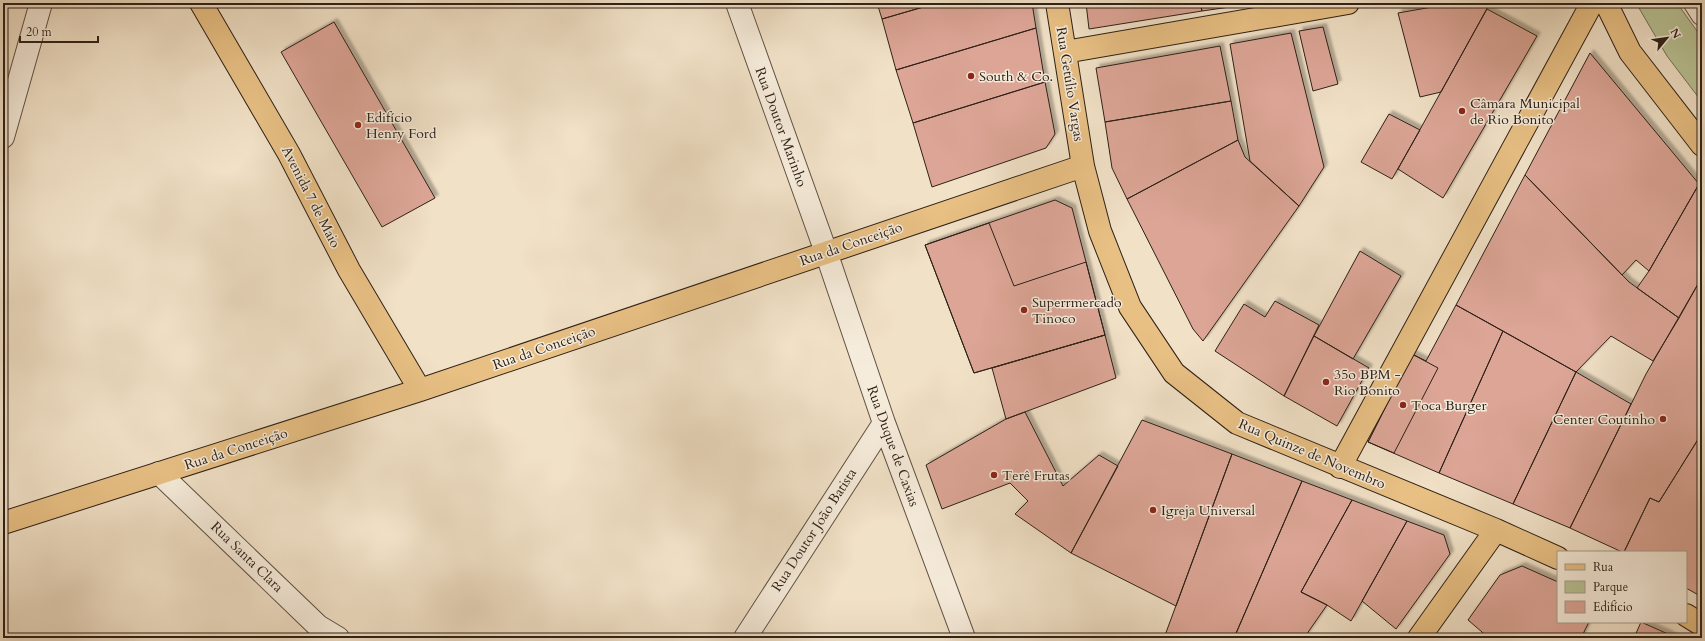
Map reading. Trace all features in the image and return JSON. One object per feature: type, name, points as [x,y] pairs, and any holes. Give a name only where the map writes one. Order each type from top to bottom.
[{"type":"main road","name":"Avenida 7 de Maio","points":[[201,3],[289,154],[349,270],[420,390]]},
{"type":"main road","name":"Rua Getúlio Vargas","points":[[1057,3],[1083,166]]},
{"type":"main road","points":[[1065,52],[1348,3]]},
{"type":"main road","points":[[1577,30],[1581,19],[1580,3]]},
{"type":"main road","points":[[1340,467],[1592,3]]},
{"type":"main road","points":[[1606,3],[1630,52],[1702,145]]},
{"type":"main road","name":"Rua da Conceição","points":[[3,523],[420,390],[1083,166]]},
{"type":"main road","name":"Rua Quinze de Novembro","points":[[1083,166],[1100,231],[1130,307],[1174,373],[1237,424],[1496,530],[1557,558]]},
{"type":"main road","points":[[1419,638],[1496,530]]},
{"type":"main road","points":[[1687,616],[1702,625]]},
{"type":"street","points":[[3,137],[41,3]]},
{"type":"street","name":"Rua Doutor Marinho","points":[[737,3],[826,252]]},
{"type":"street","points":[[1695,3],[1702,14]]},
{"type":"street","name":"Rua Duque de Caxias","points":[[826,252],[884,423],[964,638]]},
{"type":"street","name":"Rua Doutor João Batista","points":[[745,638],[884,423]]},
{"type":"street","name":"Rua Santa Clara","points":[[160,473],[318,626],[338,638]]},
{"type":"green space","points":[[1636,3],[1677,3],[1702,38],[1702,102],[1667,56]]},
{"type":"building","points":[[877,3],[937,3],[882,19]]},
{"type":"building","points":[[937,3],[1032,3],[1036,28],[896,70],[882,19]]},
{"type":"building","points":[[1086,3],[1200,3],[1202,11],[1089,29]]},
{"type":"building","points":[[1200,3],[1251,3],[1251,4],[1202,11]]},
{"type":"building","points":[[1455,3],[1490,3],[1441,92],[1420,97],[1398,13]]},
{"type":"building","name":"Câmara Municipal de Rio Bonito","points":[[1487,9],[1537,36],[1443,198],[1398,169]]},
{"type":"building","name":"Edifício Henry Ford","points":[[334,22],[435,198],[382,227],[281,52]]},
{"type":"building","points":[[1323,27],[1338,84],[1313,91],[1299,31]]},
{"type":"building","name":"South & Co.","points":[[1036,28],[1045,82],[913,123],[896,70]]},
{"type":"building","points":[[1291,33],[1324,167],[1299,206],[1250,161],[1230,44]]},
{"type":"building","points":[[1220,46],[1231,101],[1105,122],[1096,68]]},
{"type":"building","points":[[1590,53],[1699,184],[1649,271],[1636,260],[1622,275],[1525,175]]},
{"type":"building","points":[[1045,82],[1055,134],[1046,148],[932,187],[913,123]]},
{"type":"building","points":[[1231,101],[1238,140],[1127,199],[1112,168],[1105,122]]},
{"type":"building","points":[[1389,114],[1420,130],[1392,179],[1361,162]]},
{"type":"building","points":[[1238,140],[1245,157],[1299,206],[1203,341],[1193,329],[1127,199]]},
{"type":"building","points":[[1525,175],[1629,282],[1679,318],[1653,361],[1611,336],[1576,372],[1456,305]]},
{"type":"building","points":[[1699,184],[1702,187],[1702,277],[1679,318],[1637,288],[1649,271]]},
{"type":"building","name":"Superrmercado Tinoco","points":[[1055,200],[1072,208],[1105,335],[974,373],[925,245]]},
{"type":"building","name":"Superrmercado Tinoco","points":[[989,223],[1014,286],[1086,262],[1105,335],[974,373],[925,245]]},
{"type":"building","points":[[1360,251],[1401,276],[1353,359],[1314,336]]},
{"type":"building","name":"Center Coutinho","points":[[1702,277],[1702,433],[1659,502],[1650,498],[1624,551],[1620,551],[1570,528],[1646,374]]},
{"type":"building","points":[[1275,301],[1319,325],[1284,396],[1215,351],[1244,304],[1265,317]]},
{"type":"building","points":[[1456,305],[1503,331],[1439,473],[1368,442],[1412,354],[1426,361]]},
{"type":"building","points":[[1503,331],[1576,372],[1513,504],[1439,473]]},
{"type":"building","points":[[1105,335],[1116,378],[1006,419],[992,368]]},
{"type":"building","name":"35o BPM - Rio Bonito","points":[[1314,336],[1369,368],[1337,426],[1284,396]]},
{"type":"building","name":"Toca Burger","points":[[1412,354],[1438,368],[1394,453],[1368,442]]},
{"type":"building","points":[[1576,372],[1631,404],[1570,528],[1513,504]]},
{"type":"building","name":"Terê Frutas","points":[[1025,412],[1063,486],[1099,455],[1118,466],[1071,553],[1015,514],[1028,501],[1010,483],[942,509],[926,465],[1006,419]]},
{"type":"building","name":"Igreja Universal","points":[[1142,420],[1232,454],[1176,606],[1071,553]]},
{"type":"building","points":[[1702,433],[1702,597],[1687,589],[1687,551],[1624,551],[1650,498],[1659,502]]},
{"type":"building","points":[[1232,454],[1302,481],[1234,638],[1164,638]]},
{"type":"building","points":[[1302,481],[1352,500],[1301,592],[1327,605],[1304,638],[1234,638]]},
{"type":"building","points":[[1352,500],[1407,521],[1351,621],[1327,605],[1301,592]]},
{"type":"building","points":[[1407,521],[1444,535],[1450,554],[1396,629],[1362,601]]},
{"type":"building","points":[[1522,566],[1557,582],[1557,623],[1588,623],[1581,638],[1489,638],[1468,620],[1500,575]]},
{"type":"building","points":[[1641,623],[1643,623],[1675,638],[1634,638]]},
{"type":"place","name":"South & Co.","points":[[971,76]]},
{"type":"place","name":"Câmara Municipal de Rio Bonito","points":[[1462,111]]},
{"type":"place","name":"Edifício Henry Ford","points":[[358,125]]},
{"type":"place","name":"Superrmercado Tinoco","points":[[1024,310]]},
{"type":"place","name":"35o BPM - Rio Bonito","points":[[1326,382]]},
{"type":"place","name":"Toca Burger","points":[[1403,405]]},
{"type":"place","name":"Center Coutinho","points":[[1663,419]]},
{"type":"place","name":"Terê Frutas","points":[[994,475]]},
{"type":"place","name":"Igreja Universal","points":[[1153,510]]}]
